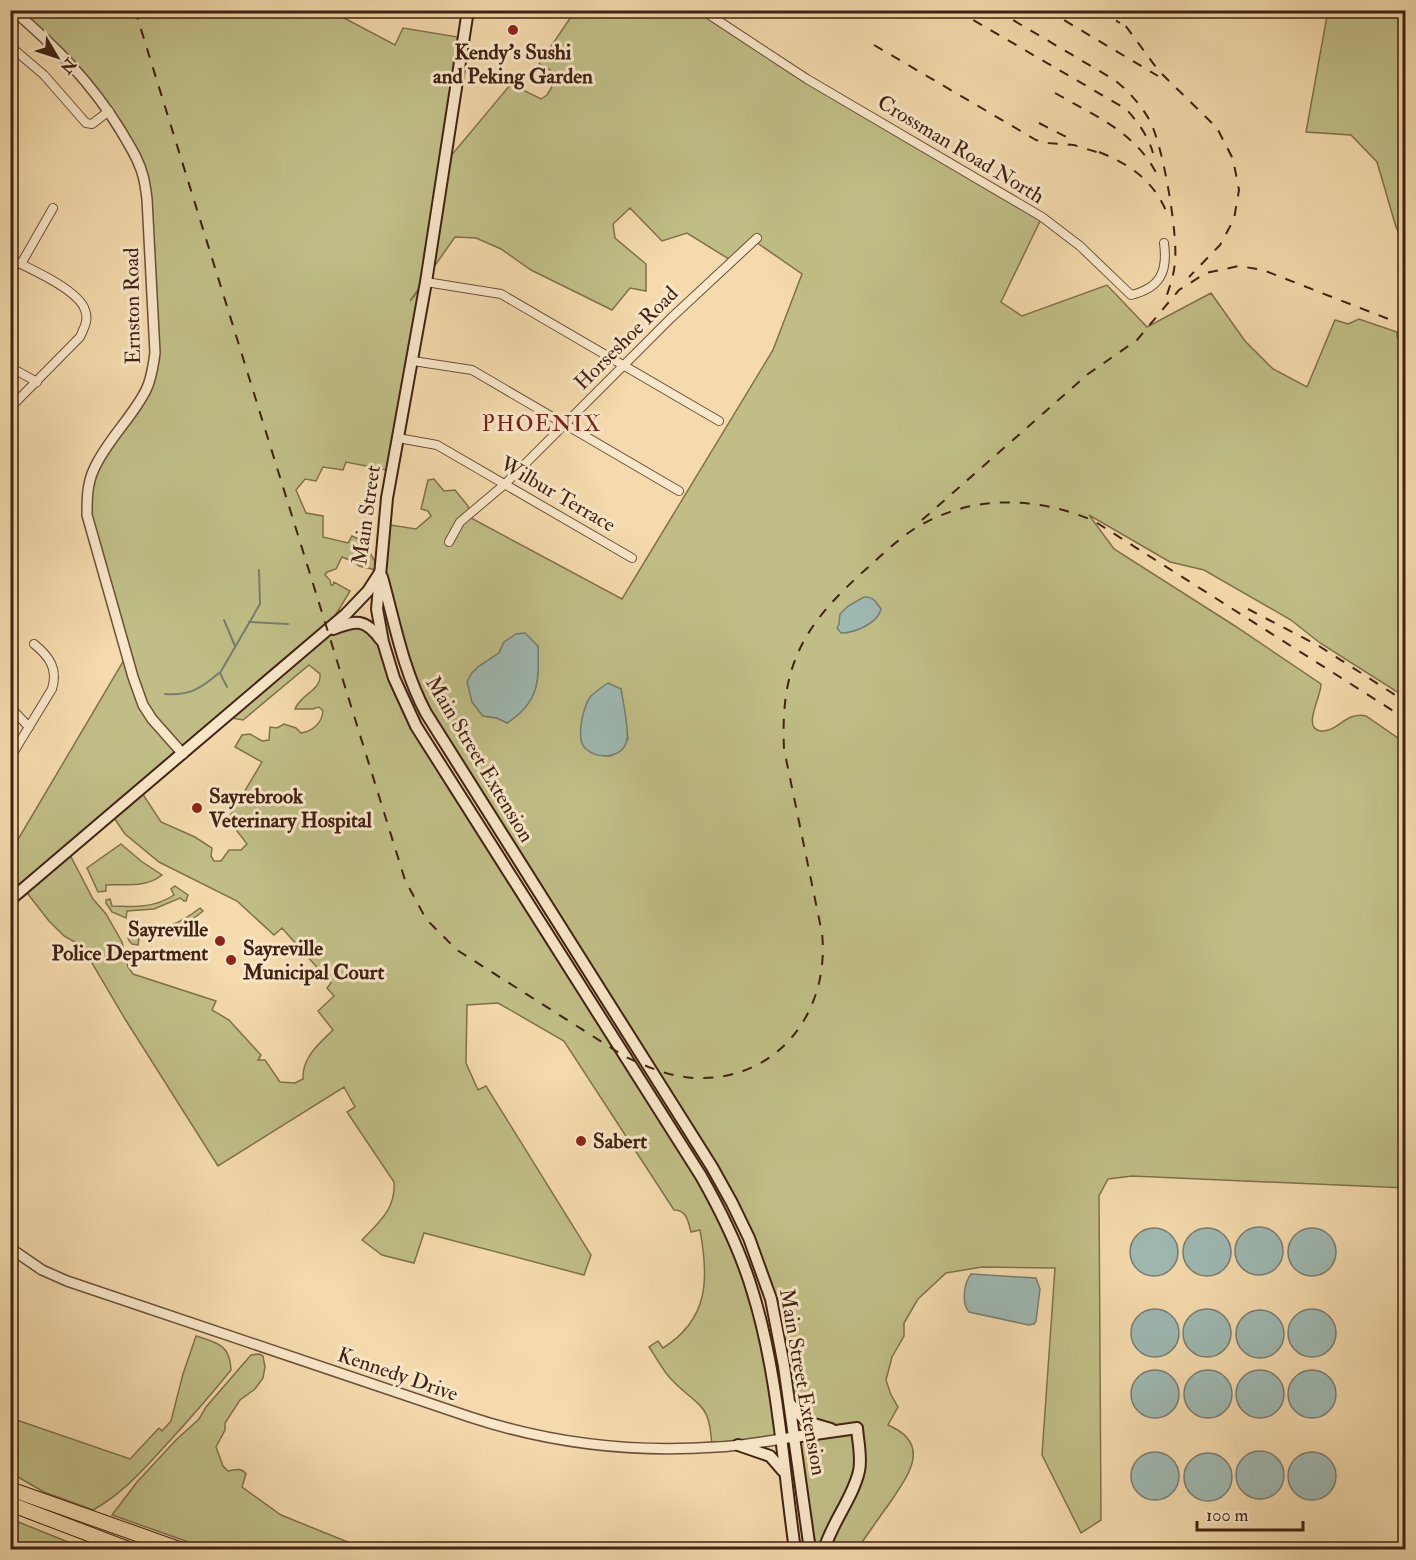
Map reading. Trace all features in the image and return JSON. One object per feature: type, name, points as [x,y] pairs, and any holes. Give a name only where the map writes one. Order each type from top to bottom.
[{"type":"highway","points":[[10,1489],[182,1550]]},
{"type":"highway","points":[[10,1504],[125,1547]]},
{"type":"main road","name":"Main Street","points":[[10,900],[326,632],[357,603],[381,571],[386,507],[413,361],[468,10]]},
{"type":"main road","name":"Main Street Extension","points":[[381,571],[377,609],[383,642],[394,678],[416,726],[694,1165],[726,1222],[746,1270],[769,1358],[795,1550]]},
{"type":"main road","name":"Main Street Extension","points":[[381,571],[399,648],[415,691],[429,719],[712,1167],[738,1214],[771,1299],[781,1346],[810,1550]]},
{"type":"main road","points":[[326,632],[350,623],[360,622],[373,630],[383,642]]},
{"type":"main road","points":[[789,1403],[807,1422],[838,1431]]},
{"type":"main road","points":[[794,1437],[857,1428],[860,1463],[858,1474],[830,1531],[824,1550]]},
{"type":"main road","points":[[738,1445],[770,1456],[784,1474]]},
{"type":"street","name":"Ernston Road","points":[[13,10],[52,44],[86,81],[109,111],[136,156],[144,177],[155,353],[152,374],[146,390],[93,471],[88,489],[87,515],[143,705],[156,724],[183,753]]},
{"type":"street","name":"Crossman Road North","points":[[702,10],[807,79],[1042,218],[1080,246],[1131,295],[1147,291],[1161,277],[1166,258],[1164,243]]},
{"type":"street","points":[[10,46],[44,75],[86,123],[92,124],[109,111]]},
{"type":"street","points":[[21,264],[54,208]]},
{"type":"street","name":"Horseshoe Road","points":[[448,542],[460,522],[505,484],[679,309],[756,238]]},
{"type":"street","points":[[10,259],[76,295],[85,309],[87,323],[80,337],[10,408]]},
{"type":"street","points":[[426,282],[501,294],[719,421]]},
{"type":"street","points":[[413,361],[472,370],[679,491]]},
{"type":"street","points":[[10,367],[37,382]]},
{"type":"street","name":"Wilbur Terrace","points":[[398,438],[437,445],[632,558]]},
{"type":"street","points":[[10,758],[52,689],[55,680],[52,662],[34,644]]},
{"type":"street","points":[[10,707],[29,727]]},
{"type":"street","name":"Kennedy Drive","points":[[10,1248],[33,1265],[58,1278],[500,1426],[549,1437],[614,1446],[676,1449],[738,1445],[794,1437]]},
{"type":"shaded area","points":[[13,11],[331,11],[395,45],[403,28],[464,38],[445,163],[511,84],[541,99],[547,95],[559,75],[539,64],[575,11],[702,11],[772,56],[1042,217],[1001,302],[1022,316],[1107,285],[1147,327],[1211,293],[1245,341],[1273,369],[1307,387],[1335,320],[1348,324],[1359,319],[1397,332],[1397,337],[1405,346],[1405,697],[1320,643],[1291,620],[1204,570],[1170,562],[1089,515],[1114,549],[1321,684],[1312,718],[1315,729],[1327,730],[1353,716],[1366,716],[1405,743],[1406,1188],[1132,1176],[1108,1179],[1099,1196],[1101,1520],[1081,1533],[1042,1455],[1055,1268],[982,1267],[946,1273],[918,1299],[904,1323],[904,1336],[892,1357],[886,1380],[898,1407],[888,1425],[910,1441],[913,1451],[909,1472],[903,1483],[857,1549],[810,1549],[794,1437],[836,1431],[813,1425],[790,1403],[774,1311],[738,1214],[426,713],[380,571],[359,566],[342,557],[336,569],[327,572],[325,575],[331,585],[334,582],[350,591],[326,631],[350,623],[373,630],[404,702],[694,1165],[753,1294],[780,1439],[712,1448],[709,1421],[705,1413],[670,1378],[649,1347],[658,1341],[663,1348],[678,1337],[697,1311],[704,1281],[700,1230],[691,1232],[684,1214],[674,1210],[564,1041],[498,1003],[467,1005],[466,1063],[478,1090],[486,1086],[591,1255],[584,1275],[424,1233],[414,1263],[382,1255],[362,1240],[380,1221],[389,1207],[394,1192],[394,1182],[347,1112],[355,1107],[344,1087],[218,1166],[125,1019],[82,946],[64,936],[24,889],[11,900],[10,853],[127,655],[87,515],[93,471],[152,374],[144,177],[86,81]],"holes":[[[630,208],[662,241],[687,233],[732,261],[753,240],[802,274],[773,350],[622,599],[471,518],[468,506],[455,490],[444,491],[434,479],[428,480],[421,509],[428,511],[431,516],[416,529],[384,524],[380,570],[363,541],[352,536],[348,543],[323,537],[323,516],[306,513],[296,490],[305,479],[316,481],[323,467],[343,470],[346,462],[392,471],[426,282],[410,301],[455,237],[476,238],[501,249],[531,270],[612,310],[630,288],[646,291],[646,264],[615,238],[613,224]],[[504,642],[538,646],[535,690],[525,707],[507,723],[497,718],[483,716],[472,702],[478,667],[499,653]],[[309,665],[320,674],[318,684],[295,709],[319,707],[323,711],[316,726],[301,733],[296,728],[284,724],[277,728],[270,727],[269,740],[262,741],[250,734],[242,735],[235,747],[262,762],[227,821],[247,844],[241,850],[229,850],[221,861],[214,861],[211,856],[212,848],[195,837],[161,822],[140,790],[226,717],[243,720]],[[621,689],[628,739],[611,756],[605,756],[590,752],[584,745],[581,734]],[[112,815],[125,834],[159,862],[237,901],[274,935],[282,928],[331,983],[327,988],[334,996],[318,1011],[333,1030],[308,1058],[303,1071],[303,1079],[295,1083],[280,1082],[265,1060],[258,1060],[261,1055],[229,1020],[212,1010],[216,1001],[133,974],[128,967],[122,942],[106,914],[93,899],[68,851]]]},
{"type":"shaded area","points":[[1324,11],[1405,11],[1405,246],[1396,227],[1377,162],[1351,135],[1306,132],[1327,16]]},
{"type":"shaded area","points":[[121,844],[162,875],[143,884],[106,885],[106,891],[98,892],[87,868]]},
{"type":"shaded area","points":[[175,886],[188,895],[186,901],[180,898],[154,909],[127,911],[126,918],[112,912],[106,903],[106,900],[110,899],[112,906],[152,904],[174,895],[171,889]]},
{"type":"shaded area","points":[[200,908],[203,911],[173,930],[139,938],[138,945],[132,944],[129,940],[128,933],[132,926],[135,933],[161,929],[185,919]]},
{"type":"shaded area","points":[[196,1336],[221,1346],[228,1355],[231,1370],[148,1464],[113,1497],[93,1510],[44,1492],[11,1473],[11,1418],[130,1459],[159,1428],[162,1431],[171,1421]]},
{"type":"shaded area","points":[[251,1355],[263,1356],[265,1367],[263,1378],[255,1389],[240,1400],[225,1423],[225,1430],[216,1447],[223,1466],[228,1471],[242,1470],[246,1474],[242,1487],[281,1515],[365,1549],[208,1549],[112,1515],[137,1482],[199,1419],[206,1407]]},
{"type":"shaded area","points":[[11,1519],[73,1544],[67,1549],[23,1549],[11,1543]]},
{"type":"water","points":[[864,597],[870,597],[876,602],[881,609],[879,614],[865,626],[841,633],[837,628],[840,614],[848,606]]},
{"type":"water","points":[[525,633],[538,646],[537,681],[531,699],[518,715],[507,723],[497,718],[483,716],[472,702],[467,682],[471,674],[499,653],[504,642],[516,634]]},
{"type":"water","points":[[608,683],[621,689],[626,715],[627,740],[621,751],[604,756],[591,753],[586,749],[581,739],[581,731],[585,708],[590,697]]},
{"type":"water","points":[[1254,1227],[1264,1227],[1276,1234],[1283,1246],[1283,1256],[1276,1268],[1264,1275],[1254,1275],[1239,1264],[1235,1256],[1235,1246],[1246,1231]]},
{"type":"water","points":[[1149,1228],[1159,1228],[1171,1235],[1178,1247],[1178,1257],[1171,1269],[1159,1276],[1149,1276],[1134,1265],[1130,1257],[1130,1247],[1141,1232]]},
{"type":"water","points":[[1202,1228],[1212,1228],[1224,1235],[1231,1247],[1231,1257],[1224,1269],[1212,1276],[1202,1276],[1187,1265],[1183,1257],[1183,1247],[1194,1232]]},
{"type":"water","points":[[1307,1228],[1317,1228],[1329,1235],[1336,1247],[1336,1257],[1329,1269],[1317,1276],[1307,1276],[1292,1265],[1288,1257],[1288,1247],[1299,1232]]},
{"type":"water","points":[[971,1274],[1036,1278],[1040,1289],[1034,1324],[1029,1325],[969,1312],[965,1304],[964,1293]]},
{"type":"water","points":[[1150,1309],[1160,1309],[1172,1316],[1179,1328],[1179,1338],[1172,1350],[1160,1357],[1150,1357],[1135,1346],[1131,1338],[1131,1328],[1142,1313]]},
{"type":"water","points":[[1202,1309],[1212,1309],[1224,1316],[1231,1328],[1231,1338],[1224,1350],[1212,1357],[1202,1357],[1187,1346],[1183,1338],[1183,1328],[1194,1313]]},
{"type":"water","points":[[1307,1309],[1317,1309],[1329,1316],[1336,1328],[1336,1338],[1329,1350],[1317,1357],[1307,1357],[1292,1346],[1288,1338],[1288,1328],[1299,1313]]},
{"type":"water","points":[[1255,1310],[1265,1310],[1277,1317],[1284,1329],[1284,1339],[1277,1351],[1265,1358],[1255,1358],[1240,1347],[1236,1339],[1236,1329],[1247,1314]]},
{"type":"water","points":[[1150,1370],[1160,1370],[1172,1377],[1179,1389],[1179,1399],[1172,1411],[1160,1418],[1150,1418],[1135,1407],[1131,1399],[1131,1389],[1142,1374]]},
{"type":"water","points":[[1203,1370],[1213,1370],[1225,1377],[1232,1389],[1232,1399],[1225,1411],[1213,1418],[1203,1418],[1188,1407],[1184,1399],[1184,1389],[1195,1374]]},
{"type":"water","points":[[1255,1370],[1265,1370],[1277,1377],[1284,1389],[1284,1399],[1277,1411],[1265,1418],[1255,1418],[1240,1407],[1236,1399],[1236,1389],[1247,1374]]},
{"type":"water","points":[[1307,1370],[1317,1370],[1329,1377],[1336,1389],[1336,1399],[1329,1411],[1317,1418],[1307,1418],[1292,1407],[1288,1399],[1288,1389],[1299,1374]]},
{"type":"water","points":[[1255,1451],[1265,1451],[1277,1458],[1284,1470],[1284,1480],[1277,1492],[1265,1499],[1255,1499],[1240,1488],[1236,1480],[1236,1470],[1247,1455]]},
{"type":"water","points":[[1150,1452],[1160,1452],[1172,1459],[1179,1471],[1179,1481],[1172,1493],[1160,1500],[1150,1500],[1135,1489],[1131,1481],[1131,1471],[1142,1456]]},
{"type":"water","points":[[1307,1452],[1317,1452],[1329,1459],[1336,1471],[1336,1481],[1329,1493],[1317,1500],[1307,1500],[1292,1489],[1288,1481],[1288,1471],[1299,1456]]},
{"type":"water","points":[[1203,1453],[1213,1453],[1225,1460],[1232,1472],[1232,1482],[1225,1494],[1213,1501],[1203,1501],[1188,1490],[1184,1482],[1184,1472],[1195,1457]]},
{"type":"waterway","points":[[227,687],[220,673],[260,604],[259,570]]},
{"type":"waterway","points":[[224,620],[235,646]]},
{"type":"waterway","points":[[249,622],[288,624]]},
{"type":"waterway","points":[[165,694],[181,694],[195,690],[219,673]]},
{"type":"railway","points":[[135,10],[405,880],[426,919],[457,950],[624,1056],[682,1077],[703,1078],[731,1075],[756,1065],[777,1051],[795,1033],[809,1012],[818,987],[822,961],[822,933],[784,749],[786,693],[800,648],[826,609],[901,538],[935,518],[980,504],[1026,503],[1072,513],[1094,521],[1406,719]]},
{"type":"railway","points":[[956,10],[1126,109],[1142,130],[1153,153]]},
{"type":"railway","points":[[996,10],[1113,79],[1134,98],[1150,121],[1160,150],[1174,231],[1174,267],[1164,303]]},
{"type":"railway","points":[[1047,10],[1158,76]]},
{"type":"railway","points":[[1099,10],[1120,23]]},
{"type":"railway","points":[[1114,10],[1158,70],[1217,128],[1233,159],[1239,190],[1234,219],[1220,245],[1189,277]]},
{"type":"railway","points":[[874,45],[1036,140],[1074,145],[1106,155]]},
{"type":"railway","points":[[1055,93],[1116,128],[1141,151],[1160,181]]},
{"type":"railway","points":[[1039,123],[1074,141]]},
{"type":"railway","points":[[1099,152],[1139,174],[1154,190],[1166,211]]},
{"type":"railway","points":[[922,520],[1088,374],[1137,340],[1179,290],[1206,273],[1239,266],[1263,270],[1396,322]]},
{"type":"railway","points":[[1248,609],[1319,646],[1406,702]]},
{"type":"place","name":"Kendy's Sushi and Peking Garden","points":[[513,30]]},
{"type":"place","name":"Sayrebrook Veterinary Hospital","points":[[197,808]]},
{"type":"place","name":"Sayreville Police Department","points":[[220,941]]},
{"type":"place","name":"Sayreville Municipal Court","points":[[231,960]]},
{"type":"place","name":"Sabert","points":[[581,1141]]},
{"type":"district","name":"PHOENIX","points":[[542,423]]}]
